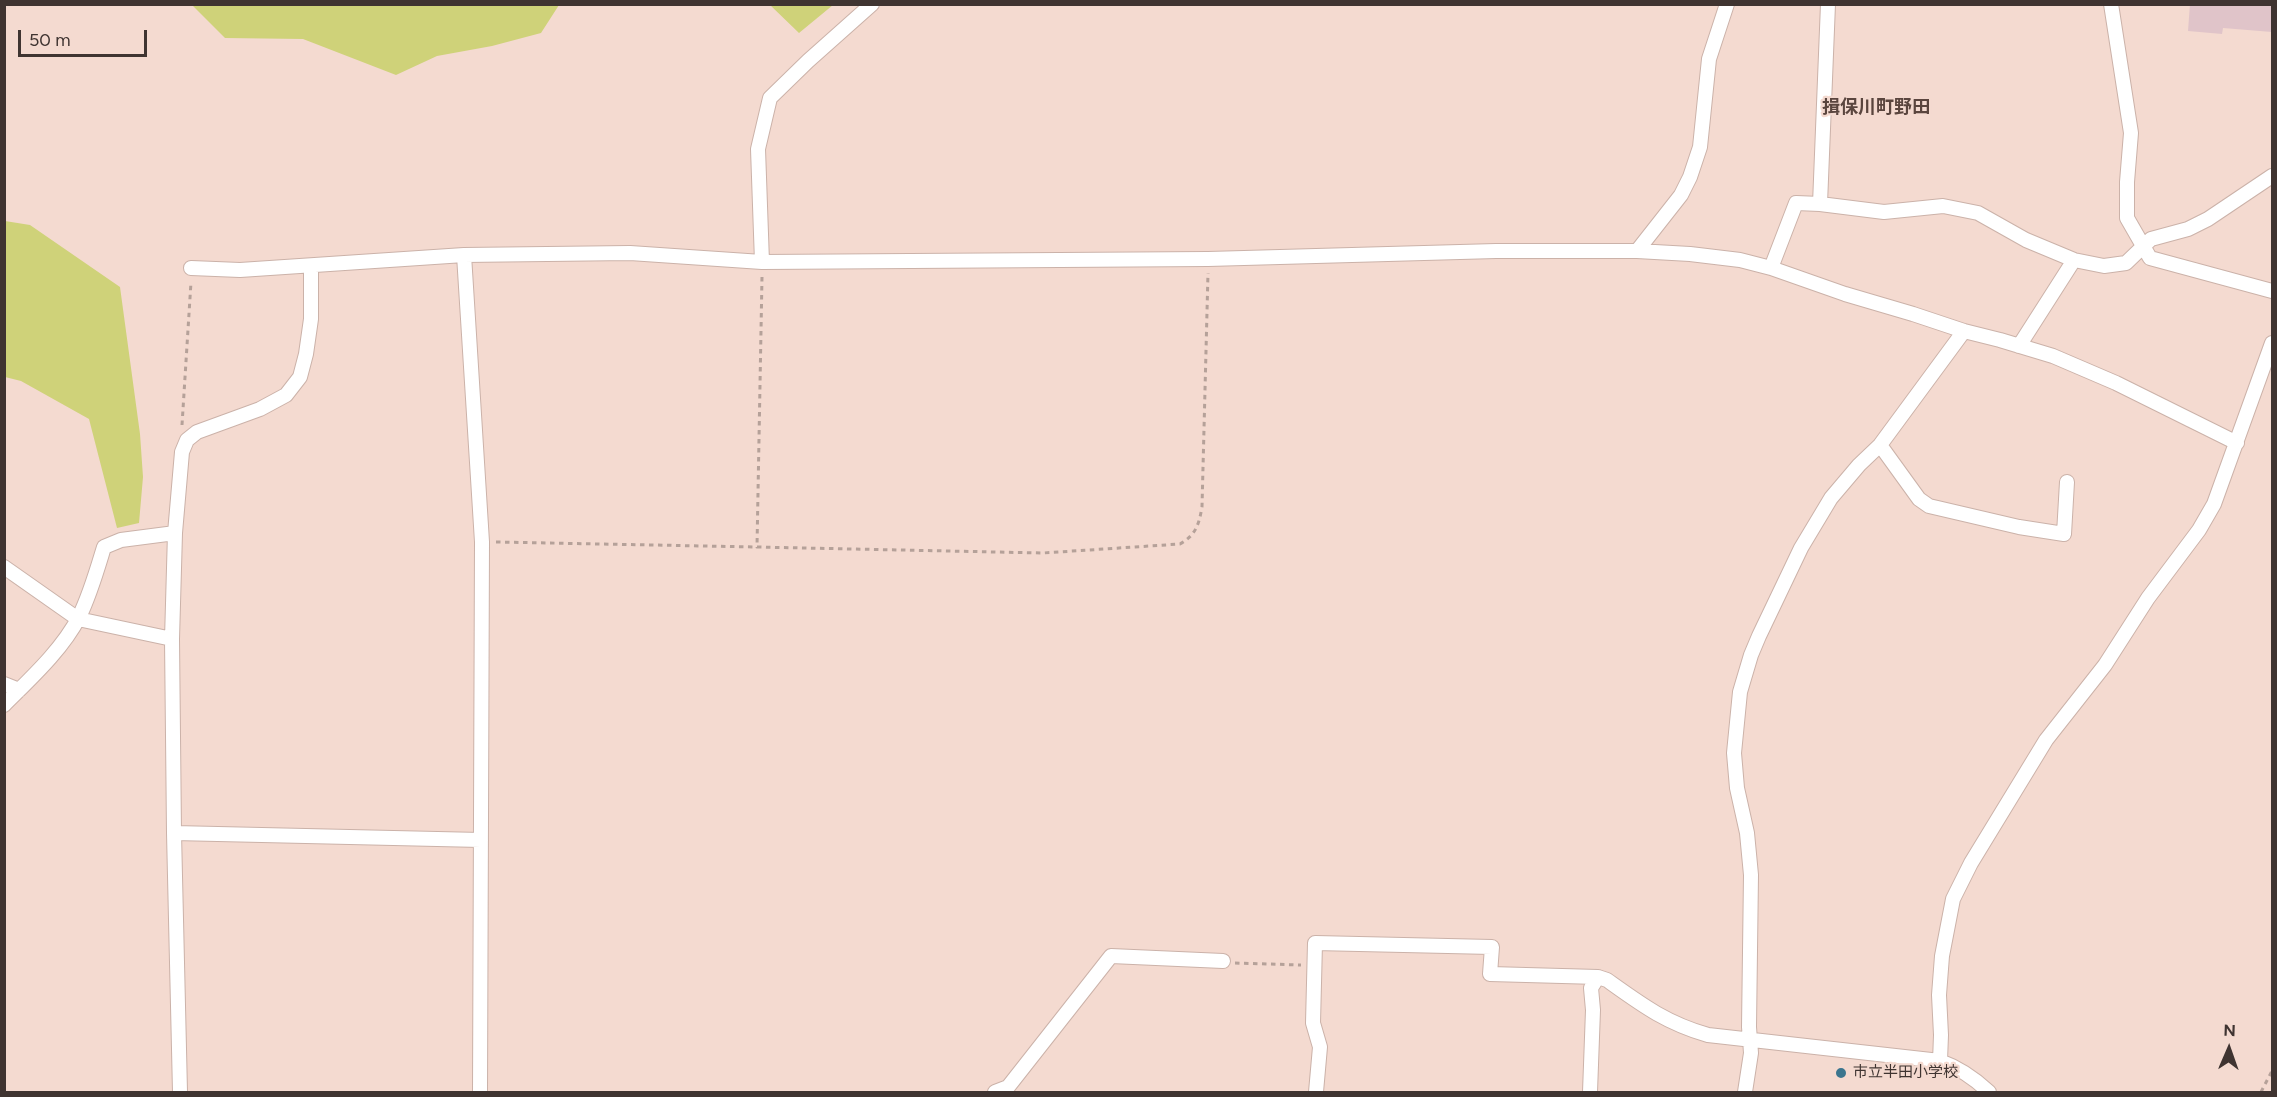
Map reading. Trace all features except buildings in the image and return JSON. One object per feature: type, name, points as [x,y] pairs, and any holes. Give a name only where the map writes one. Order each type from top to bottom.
[{"type":"street","points":[[762,262],[758,149],[770,98],[872,4]]},
{"type":"street","points":[[1637,251],[1681,195],[1690,177],[1700,147],[1709,59],[1727,4]]},
{"type":"street","points":[[1820,204],[1828,4]]},
{"type":"street","points":[[2111,4],[2131,133],[2127,218],[2150,258],[2272,291]]},
{"type":"street","points":[[1771,268],[1796,203],[1884,212],[1943,206],[1978,213],[2026,240],[2074,260],[2104,266],[2126,263],[2151,239],[2188,229],[2208,219],[2272,176]]},
{"type":"street","points":[[191,268],[240,270],[464,255],[630,253],[762,262],[1208,259],[1496,251],[1637,251],[1720,257],[1771,268],[1845,294],[2053,356],[2116,383],[2237,443]]},
{"type":"street","points":[[464,255],[482,542],[480,1092]]},
{"type":"street","points":[[2019,346],[2074,260]]},
{"type":"street","points":[[180,1092],[172,639],[175,533],[182,452],[187,440],[197,432],[260,409],[286,395],[300,377],[311,319],[311,266]]},
{"type":"street","points":[[1746,1092],[1751,1053],[1751,875],[1747,833],[1737,788],[1734,753],[1740,692],[1751,655],[1801,548],[1831,498],[1859,465],[1880,445],[1959,341],[1964,331]]},
{"type":"street","points":[[1940,1061],[1939,995],[1942,956],[1953,899],[1971,863],[2046,740],[2105,665],[2148,598],[2199,530],[2214,504],[2272,343]]},
{"type":"street","points":[[1880,445],[1919,499],[1929,506],[2019,527],[2064,534],[2067,482]]},
{"type":"street","points":[[4,705],[58,647],[78,619],[88,598],[104,547],[121,540],[175,533]]},
{"type":"street","points":[[4,567],[78,619],[172,639]]},
{"type":"street","points":[[4,684],[19,690]]},
{"type":"street","points":[[174,833],[481,840]]},
{"type":"street","points":[[1316,1092],[1320,1047],[1313,1023],[1315,943],[1492,947],[1490,974],[1598,977],[1607,980],[1657,1015],[1681,1027],[1708,1035],[1940,1061],[1953,1065],[1973,1077],[1989,1092]]},
{"type":"street","points":[[995,1092],[1008,1087],[1111,956],[1223,961]]},
{"type":"street","points":[[1590,1092],[1593,1010],[1591,988],[1598,977]]},
{"type":"path","points":[[482,542],[1043,553],[1180,544],[1191,538],[1200,524],[1202,507],[1208,259]]},
{"type":"path","points":[[757,548],[762,262]]},
{"type":"path","points":[[187,440],[182,433],[191,268]]},
{"type":"path","points":[[1223,961],[1227,963],[1315,965]]},
{"type":"path","points":[[2261,1092],[2272,1071]]},
{"type":"green space","points":[[191,4],[559,5],[541,33],[492,46],[437,56],[396,75],[303,39],[225,38]]},
{"type":"green space","points":[[770,5],[833,5],[799,33]]},
{"type":"green space","points":[[5,221],[30,225],[120,287],[140,434],[143,477],[139,523],[117,528],[89,419],[21,381],[5,377]]},
{"type":"place","name":"市立半田小学校","points":[[1841,1073]]},
{"type":"district","name":"揖保川町野田","points":[[1876,108]]}]
